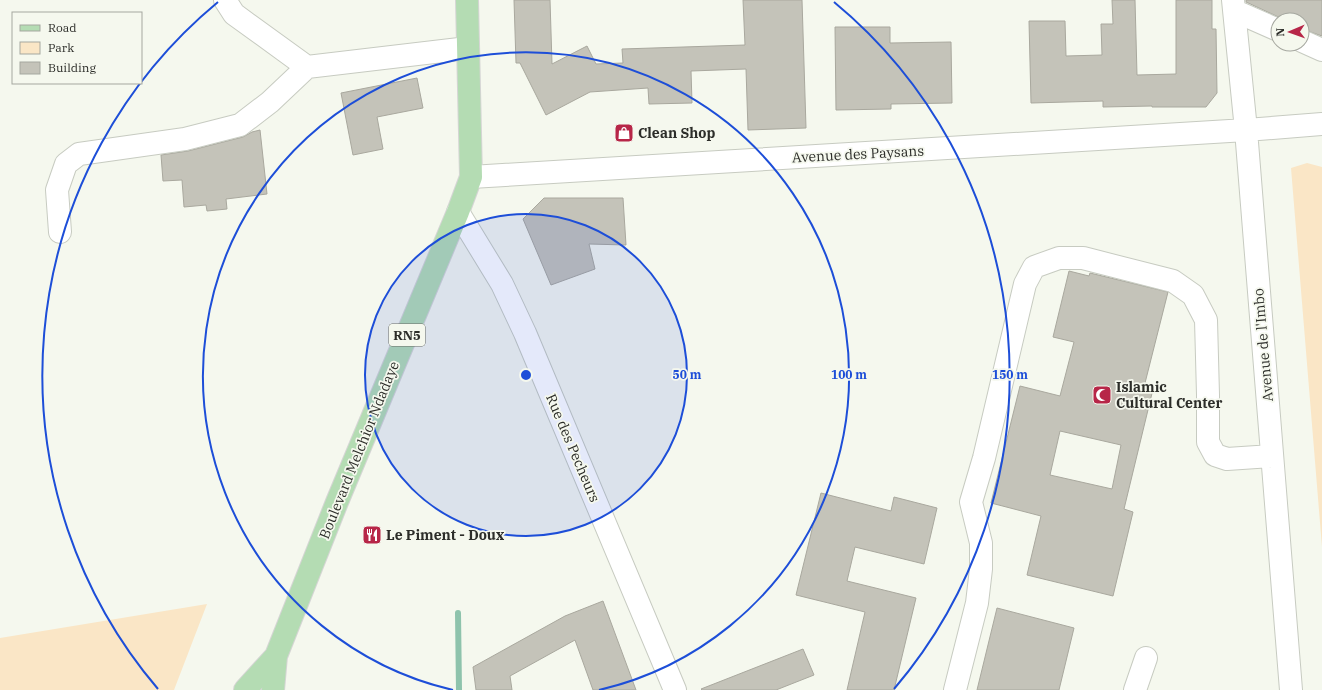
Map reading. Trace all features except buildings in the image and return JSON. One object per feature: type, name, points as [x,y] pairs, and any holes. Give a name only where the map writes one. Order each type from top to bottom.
[{"type":"main road","name":"Boulevard Melchior Ndadaye","points":[[273,690],[276,656],[336,502],[458,212],[471,177],[467,0]]},
{"type":"main road","name":"RN5","points":[[245,690],[276,656]]},
{"type":"street","points":[[225,0],[234,14],[308,67]]},
{"type":"street","points":[[1234,5],[1270,25]]},
{"type":"street","name":"Avenue de l'Imbo","points":[[1234,5],[1246,130],[1291,690]]},
{"type":"street","points":[[1310,45],[1322,50]]},
{"type":"street","points":[[60,232],[57,190],[66,164],[79,154],[185,139],[240,125],[270,102],[308,67],[468,48]]},
{"type":"street","name":"Avenue des Paysans","points":[[471,177],[1246,130],[1322,124]]},
{"type":"street","name":"Rue des Pecheurs","points":[[458,212],[502,284],[525,333],[675,690]]},
{"type":"street","points":[[955,690],[977,603],[981,569],[981,543],[971,502],[984,458],[1025,284],[1034,267],[1058,258],[1083,258],[1173,281],[1193,295],[1206,320],[1208,442],[1215,455],[1227,459],[1272,456]]},
{"type":"street","points":[[1135,690],[1146,658]]},
{"type":"green space","points":[[1307,163],[1322,167],[1322,547],[1291,168]]},
{"type":"green space","points":[[207,604],[174,690],[0,690],[0,638]]},
{"type":"waterway","points":[[458,613],[459,690]]},
{"type":"place","name":"Clean Shop","points":[[624,133]]},
{"type":"place","name":"Islamic Cultural Center","points":[[1102,395]]},
{"type":"place","name":"Le Piment - Doux","points":[[372,535]]}]
